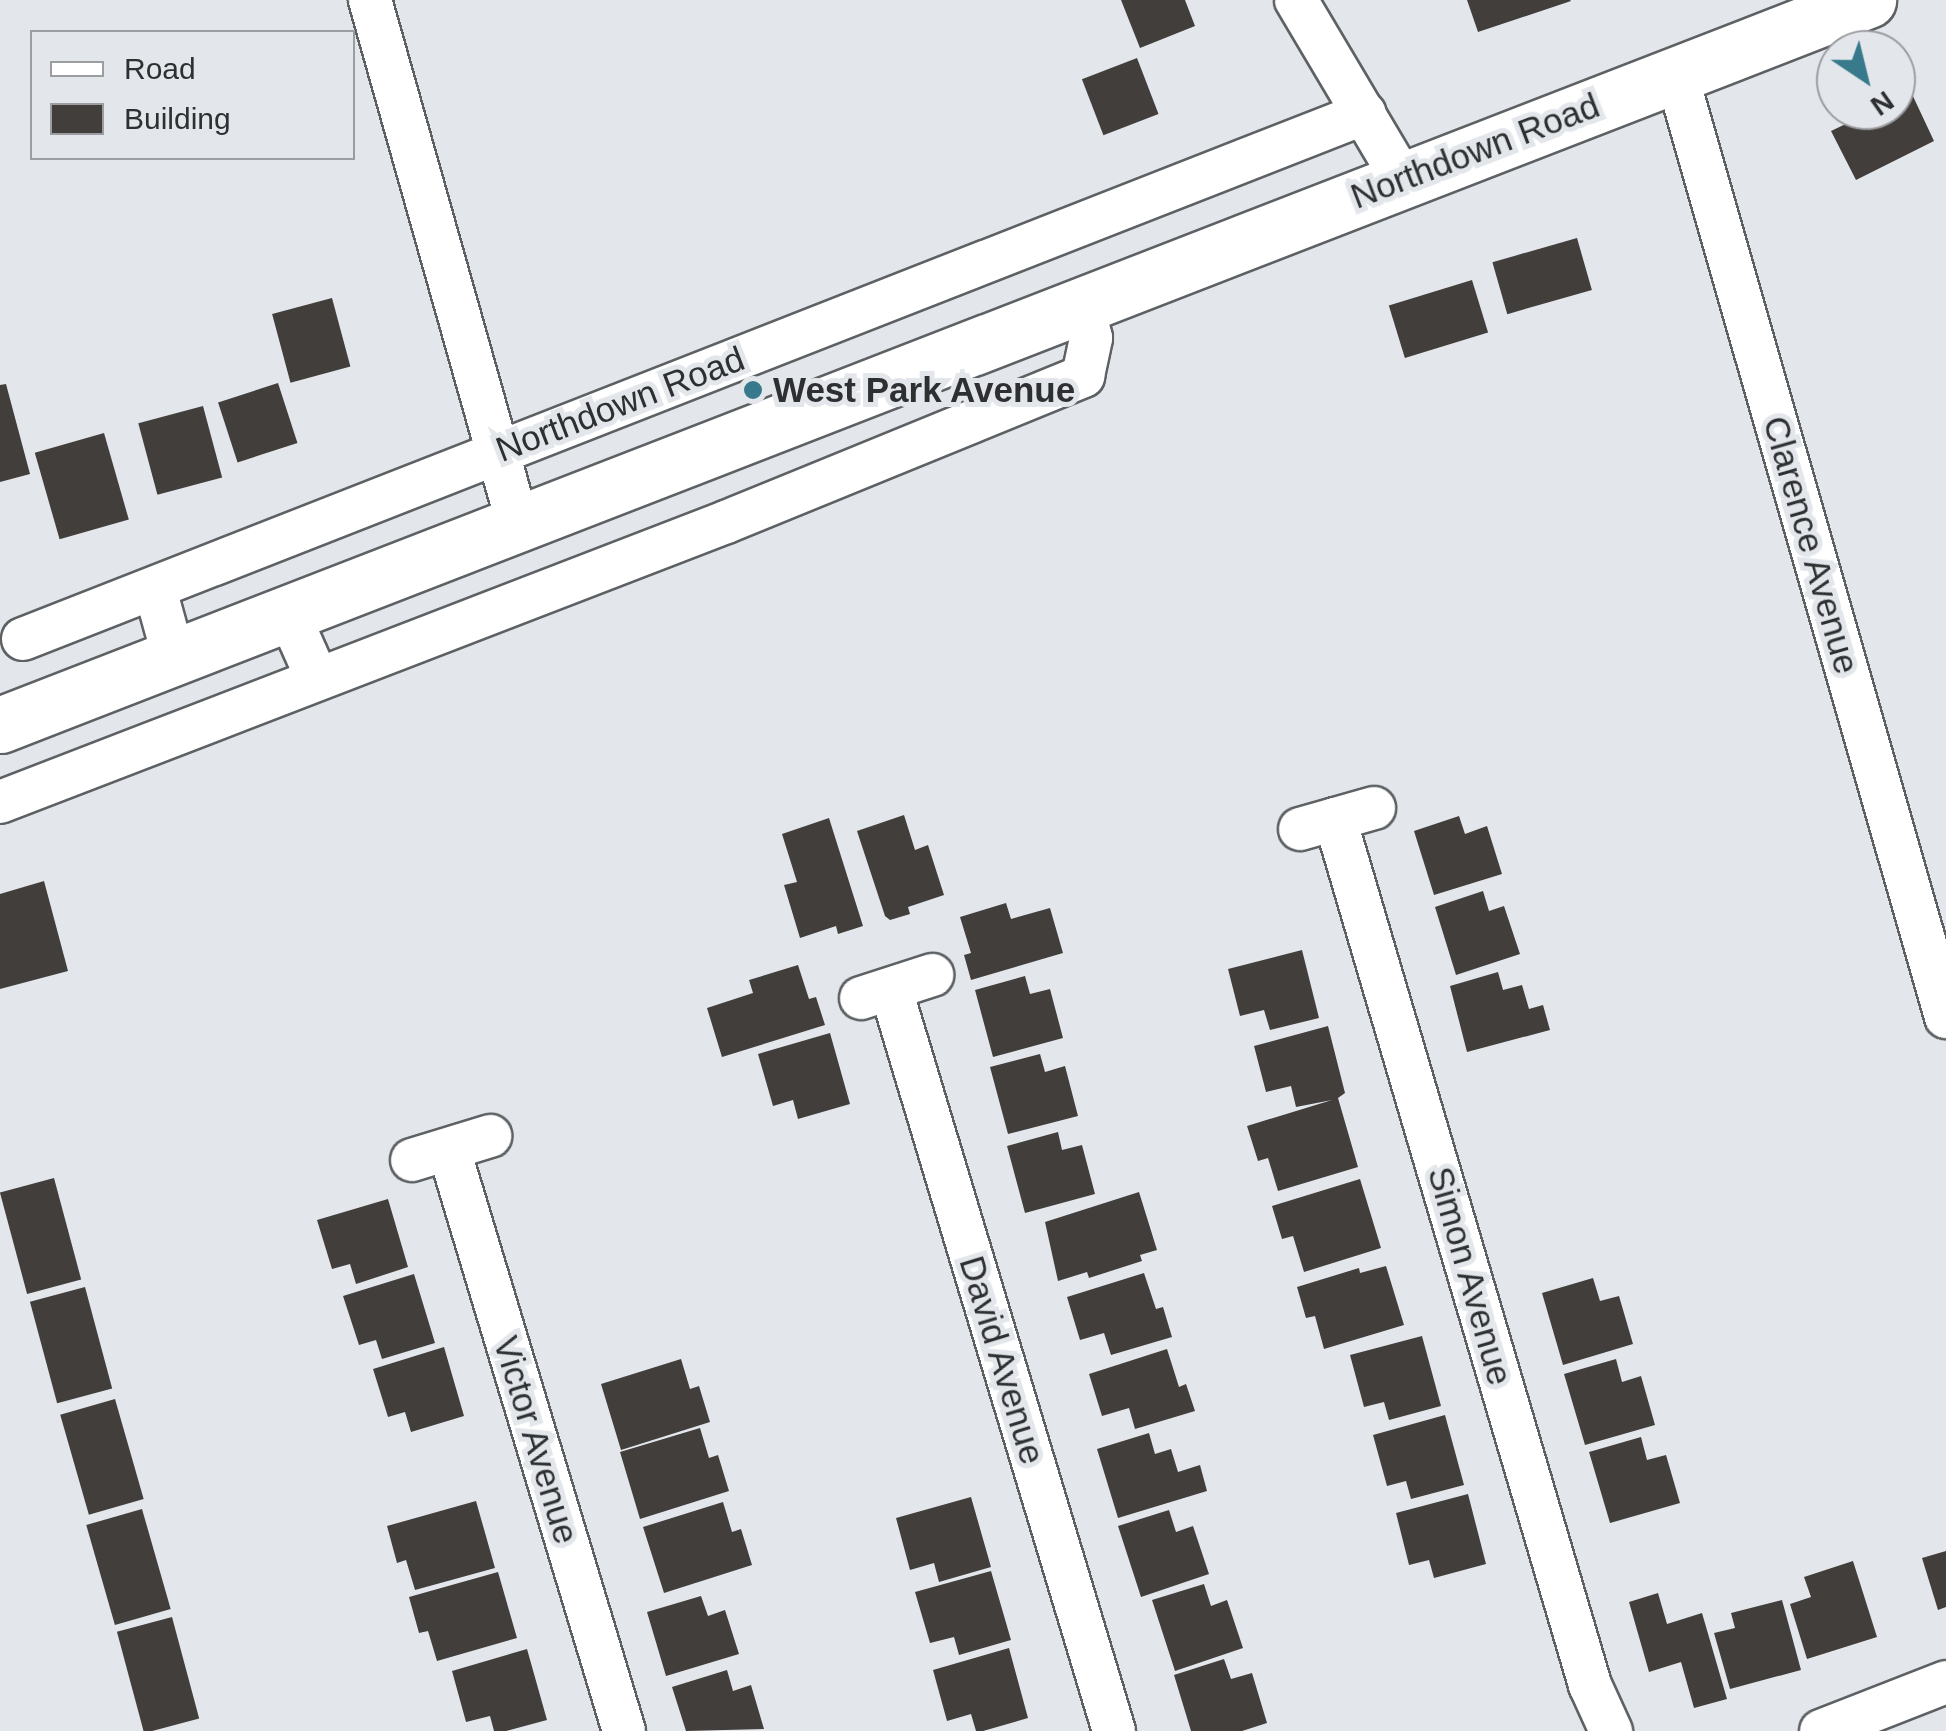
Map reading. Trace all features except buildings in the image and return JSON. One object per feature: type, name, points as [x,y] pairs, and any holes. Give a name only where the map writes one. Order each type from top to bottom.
[{"type":"main road","name":"Northdown Road","points":[[0,724],[1868,0]]},
{"type":"street","points":[[370,0],[518,524]]},
{"type":"street","points":[[1296,0],[1404,180]]},
{"type":"street","name":"Clarence Avenue","points":[[1676,73],[1946,1017]]},
{"type":"street","name":"Northdown Road","points":[[24,639],[1366,114]]},
{"type":"street","points":[[0,802],[726,522],[1083,376],[1091,338],[1082,303]]},
{"type":"street","points":[[154,589],[174,658]]},
{"type":"street","points":[[288,613],[317,678]]},
{"type":"street","name":"Simon Avenue","points":[[1336,819],[1585,1666],[1611,1731]]},
{"type":"street","name":"David Avenue","points":[[932,976],[876,994],[1114,1731]]},
{"type":"street","name":"Victor Avenue","points":[[490,1136],[430,1155],[624,1731]]},
{"type":"street","points":[[1821,1731],[1946,1682]]},
{"type":"place","name":"West Park Avenue","points":[[753,390]]}]
